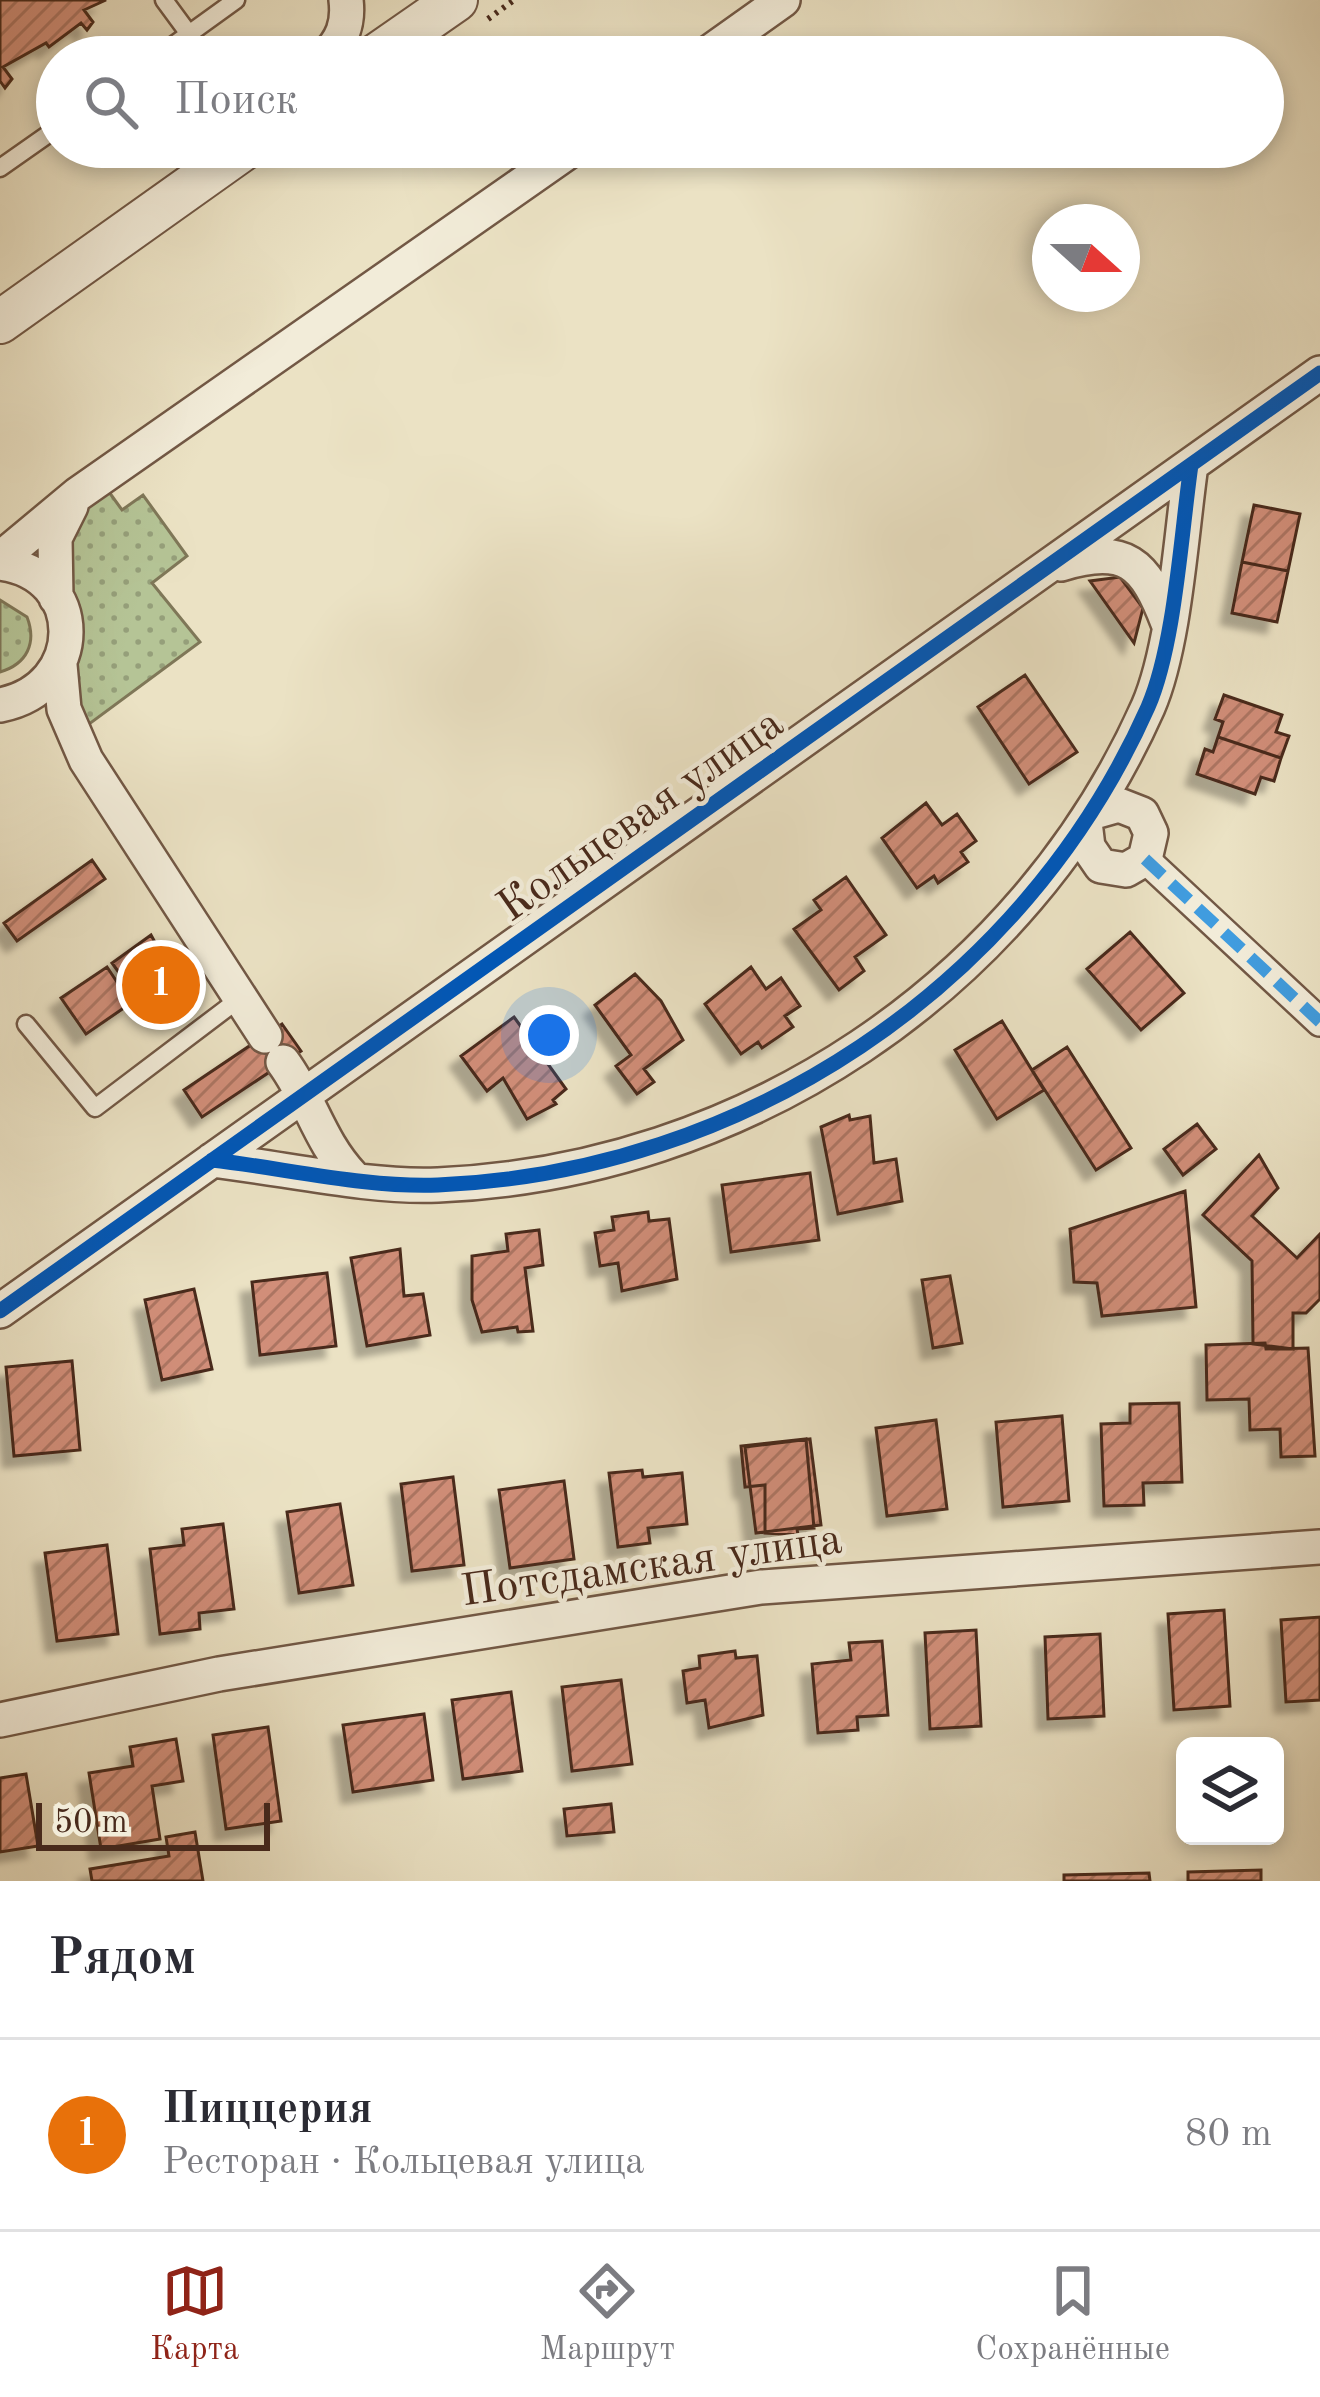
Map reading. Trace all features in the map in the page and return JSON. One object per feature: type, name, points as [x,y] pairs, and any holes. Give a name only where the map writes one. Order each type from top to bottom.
[{"type":"street","points":[[342,36],[348,16],[346,0]]},
{"type":"street","points":[[404,36],[456,0]]},
{"type":"street","points":[[732,36],[783,0]]},
{"type":"street","points":[[186,189],[200,168]]},
{"type":"street","points":[[0,322],[216,168]]},
{"type":"street","points":[[56,598],[31,574],[0,561],[78,494],[545,168]]},
{"type":"street","name":"Кольцевая улица","points":[[0,1311],[1320,373]]},
{"type":"street","points":[[212,1160],[434,1185],[544,1175],[641,1154],[720,1124],[871,1045],[947,984],[1024,904],[1088,818],[1150,703],[1168,622],[1191,465]]},
{"type":"street","points":[[78,494],[55,538],[56,598],[67,631],[60,665],[64,709],[86,760],[239,999],[306,1093],[323,1143],[352,1176]]},
{"type":"street","points":[[1048,568],[1092,554],[1131,561],[1145,574],[1168,622]]},
{"type":"street","points":[[60,665],[42,687],[9,703],[86,760]]},
{"type":"street","points":[[1119,805],[1142,814],[1151,833],[1145,859],[1126,870],[1101,866],[1088,848],[1088,818],[1119,805]]},
{"type":"street","points":[[1145,859],[1320,1022]]},
{"type":"street","name":"Потсдамская улица","points":[[0,1720],[219,1674],[761,1586],[1320,1547]]},
{"type":"lane","points":[[164,0],[189,34]]},
{"type":"lane","points":[[186,36],[236,0]]},
{"type":"lane","points":[[0,168],[36,143]]},
{"type":"lane","points":[[26,1024],[95,1108],[239,999]]},
{"type":"green space","points":[[109,492],[122,510],[143,495],[187,556],[152,583],[200,642],[77,733],[69,693],[80,637],[60,576],[66,519]]},
{"type":"green space","points":[[0,600],[27,617],[31,635],[23,658],[0,672]]},
{"type":"building","points":[[0,0],[106,0],[84,10],[93,22],[87,30],[81,23],[64,36],[36,36],[36,49],[3,67],[12,79],[5,88],[0,81]]},
{"type":"building","points":[[1254,505],[1300,514],[1288,571],[1242,562]]},
{"type":"building","points":[[1242,562],[1288,571],[1277,622],[1232,613]]},
{"type":"building","points":[[1120,577],[1143,608],[1134,643],[1090,581]]},
{"type":"building","points":[[1025,675],[1077,752],[1029,784],[978,707]]},
{"type":"building","points":[[1224,695],[1282,715],[1276,732],[1289,736],[1281,758],[1218,737],[1223,722],[1215,719]]},
{"type":"building","points":[[1218,737],[1281,758],[1274,781],[1261,777],[1255,794],[1197,774],[1205,749],[1213,752]]},
{"type":"building","points":[[926,803],[942,825],[957,814],[976,841],[961,852],[968,862],[938,883],[934,876],[917,888],[882,838]]},
{"type":"building","points":[[92,860],[105,879],[17,941],[4,923]]},
{"type":"building","points":[[846,877],[886,935],[855,957],[864,971],[839,990],[794,929],[821,910],[814,900]]},
{"type":"building","points":[[1130,932],[1184,993],[1141,1030],[1087,969]]},
{"type":"building","points":[[151,935],[179,986],[158,1001],[143,979],[130,988],[112,963]]},
{"type":"building","points":[[107,967],[131,1003],[86,1034],[61,998]]},
{"type":"building","points":[[751,967],[766,989],[781,978],[800,1006],[785,1016],[793,1027],[762,1048],[758,1042],[741,1054],[705,1004]]},
{"type":"building","points":[[635,974],[661,1001],[683,1040],[644,1069],[654,1082],[637,1094],[616,1066],[631,1055],[595,1005]]},
{"type":"building","points":[[514,1017],[566,1089],[553,1100],[556,1104],[527,1119],[503,1078],[487,1091],[461,1056]]},
{"type":"building","points":[[1002,1021],[1044,1090],[997,1119],[955,1050]]},
{"type":"building","points":[[282,1024],[301,1051],[202,1117],[184,1090]]},
{"type":"building","points":[[1067,1047],[1131,1148],[1096,1170],[1032,1070]]},
{"type":"building","points":[[849,1115],[850,1120],[870,1116],[874,1163],[896,1159],[902,1201],[838,1214],[821,1127]]},
{"type":"building","points":[[1197,1124],[1216,1149],[1183,1175],[1164,1149]]},
{"type":"building","points":[[1259,1155],[1278,1188],[1252,1216],[1297,1258],[1320,1234],[1320,1299],[1306,1313],[1293,1313],[1293,1349],[1253,1344],[1252,1261],[1203,1215]]},
{"type":"building","points":[[810,1173],[819,1240],[731,1252],[722,1185]]},
{"type":"building","points":[[1185,1191],[1196,1307],[1102,1316],[1097,1283],[1074,1282],[1070,1229]]},
{"type":"building","points":[[648,1212],[649,1221],[669,1219],[677,1279],[622,1291],[618,1263],[600,1266],[595,1233],[614,1230],[612,1217]]},
{"type":"building","points":[[539,1230],[543,1265],[525,1268],[533,1331],[518,1332],[517,1327],[482,1332],[472,1300],[472,1256],[508,1251],[506,1234]]},
{"type":"building","points":[[400,1249],[404,1296],[423,1294],[430,1335],[367,1346],[351,1258]]},
{"type":"building","points":[[327,1273],[336,1346],[260,1355],[252,1282]]},
{"type":"building","points":[[950,1276],[962,1343],[933,1348],[922,1280]]},
{"type":"building","points":[[194,1289],[212,1369],[162,1380],[145,1300]]},
{"type":"building","points":[[1265,1343],[1266,1349],[1308,1348],[1315,1456],[1281,1457],[1280,1429],[1250,1430],[1249,1399],[1207,1400],[1206,1345]]},
{"type":"building","points":[[72,1361],[80,1450],[14,1456],[6,1367]]},
{"type":"building","points":[[1179,1403],[1182,1482],[1143,1483],[1144,1505],[1104,1506],[1101,1424],[1130,1423],[1130,1404]]},
{"type":"building","points":[[1062,1416],[1069,1501],[1003,1507],[996,1422]]},
{"type":"building","points":[[936,1420],[947,1509],[887,1516],[876,1428]]},
{"type":"building","points":[[806,1439],[814,1528],[797,1529],[798,1535],[765,1533],[765,1485],[745,1487],[741,1446]]},
{"type":"building","points":[[810,1439],[821,1525],[756,1533],[745,1447]]},
{"type":"building","points":[[642,1470],[643,1477],[682,1473],[687,1524],[648,1528],[650,1543],[618,1547],[609,1473]]},
{"type":"building","points":[[453,1477],[464,1565],[412,1571],[401,1484]]},
{"type":"building","points":[[564,1481],[574,1559],[510,1568],[499,1490]]},
{"type":"building","points":[[340,1504],[353,1585],[299,1593],[287,1512]]},
{"type":"building","points":[[223,1524],[234,1609],[199,1613],[200,1629],[160,1634],[150,1549],[184,1545],[182,1529]]},
{"type":"building","points":[[107,1545],[118,1634],[57,1641],[45,1553]]},
{"type":"building","points":[[1224,1610],[1230,1706],[1174,1710],[1168,1614]]},
{"type":"building","points":[[1320,1617],[1320,1700],[1286,1702],[1281,1620]]},
{"type":"building","points":[[976,1630],[981,1726],[930,1729],[925,1633]]},
{"type":"building","points":[[1100,1634],[1104,1716],[1048,1719],[1045,1637]]},
{"type":"building","points":[[882,1641],[888,1715],[857,1717],[858,1730],[818,1733],[812,1664],[851,1660],[849,1643]]},
{"type":"building","points":[[735,1651],[736,1658],[757,1656],[763,1715],[709,1728],[705,1700],[687,1703],[683,1671],[700,1668],[699,1656]]},
{"type":"building","points":[[621,1680],[632,1764],[572,1771],[562,1687]]},
{"type":"building","points":[[511,1692],[522,1771],[463,1779],[452,1700]]},
{"type":"building","points":[[424,1714],[433,1780],[353,1792],[343,1725]]},
{"type":"building","points":[[268,1727],[281,1821],[226,1829],[213,1735]]},
{"type":"building","points":[[176,1739],[183,1781],[152,1786],[160,1839],[101,1849],[89,1773],[133,1766],[130,1747]]},
{"type":"building","points":[[26,1774],[38,1846],[0,1852],[0,1778]]},
{"type":"building","points":[[611,1804],[614,1832],[567,1836],[564,1809]]},
{"type":"building","points":[[195,1832],[203,1881],[92,1881],[90,1869],[169,1856],[166,1837]]},
{"type":"building","points":[[1261,1870],[1261,1881],[1188,1881],[1188,1872]]},
{"type":"building","points":[[1149,1873],[1150,1881],[1064,1881],[1064,1875]]},
{"type":"marked path","points":[[1145,859],[1320,1022]]},
{"type":"cycle path","points":[[0,1311],[1320,373]]},
{"type":"cycle path","points":[[212,1160],[411,1185],[551,1172],[660,1144],[764,1102],[860,1046],[949,978],[1027,898],[1094,808],[1157,682],[1171,621],[1191,465]]},
{"type":"place","name":"Пиццерия","points":[[161,985]]}]
